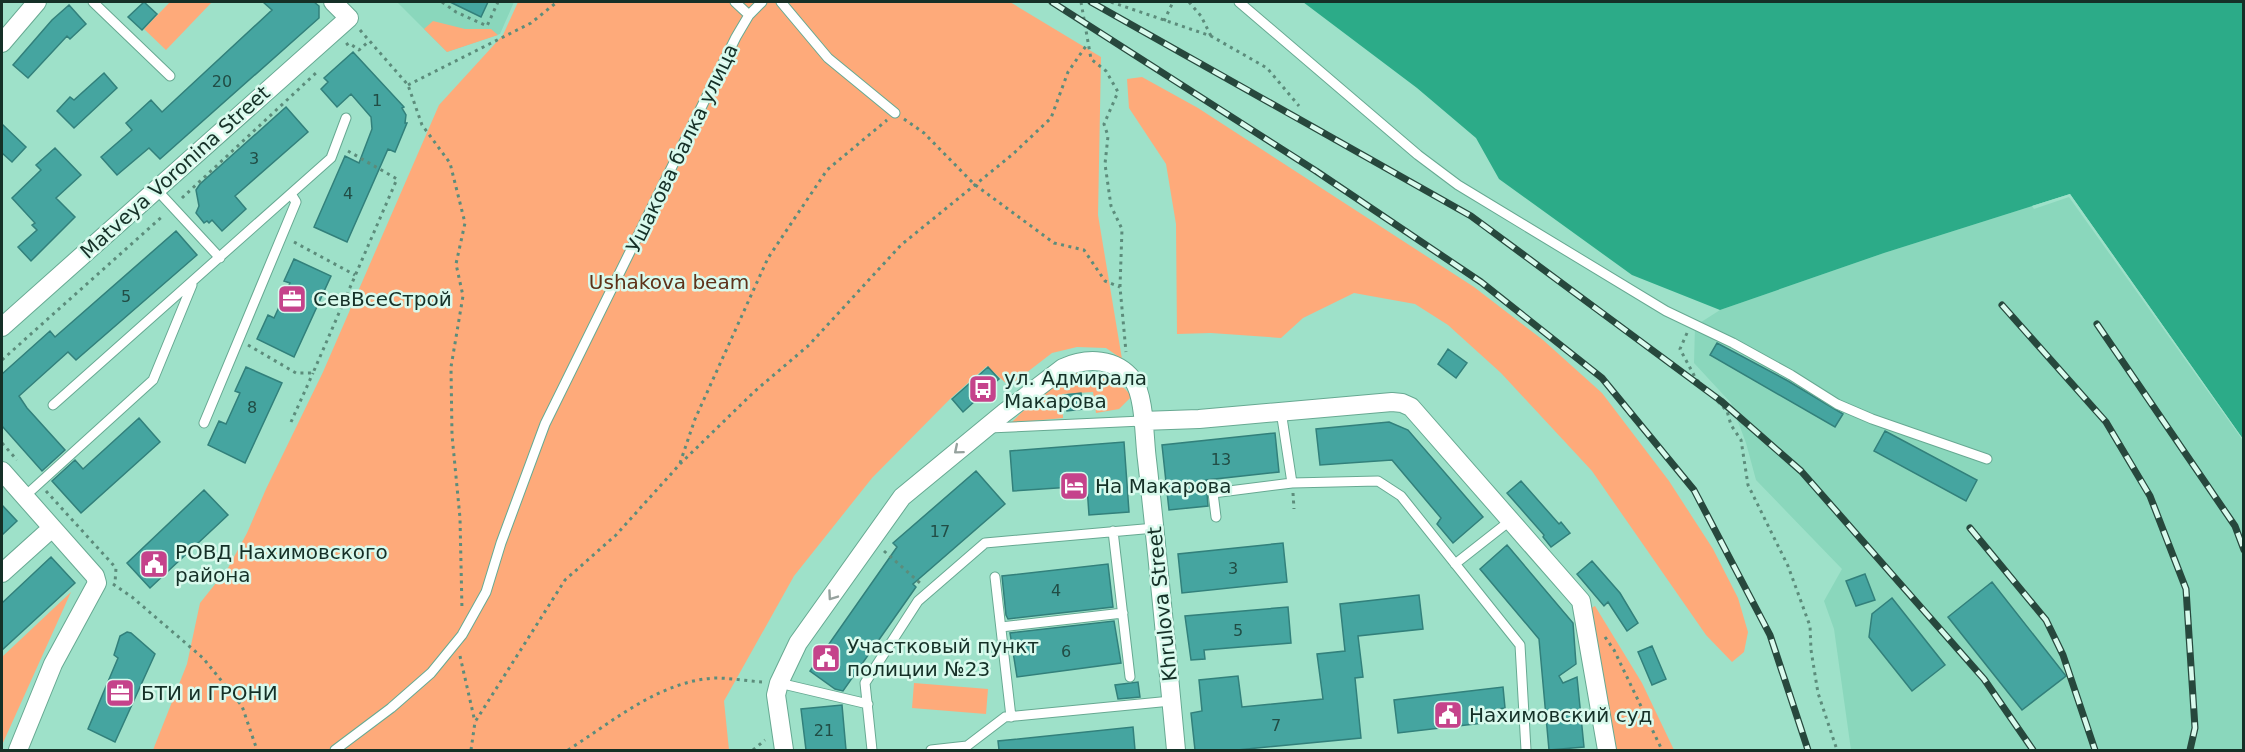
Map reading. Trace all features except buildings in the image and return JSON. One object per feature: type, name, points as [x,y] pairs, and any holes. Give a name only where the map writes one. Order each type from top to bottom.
[{"type":"street","points":[[2,43],[37,2]]},
{"type":"street","points":[[333,2],[349,18]]},
{"type":"street","name":"Matveya Voronina Street","points":[[2,327],[349,18]]},
{"type":"street","points":[[784,750],[776,695],[779,683],[798,644],[902,497],[984,428],[1063,368],[1072,364],[1101,361],[1117,365],[1128,375]]},
{"type":"street","name":"Khrulova Street","points":[[1128,375],[1138,390],[1142,421],[1155,528],[1176,750]]},
{"type":"street","points":[[1142,421],[1199,419],[1392,402],[1411,407],[1581,601],[1607,750]]},
{"type":"street","points":[[2,471],[95,576],[106,584],[53,664],[18,750]]},
{"type":"street","points":[[4,567],[52,528]]},
{"type":"lane","points":[[93,2],[170,76]]},
{"type":"lane","points":[[735,2],[749,15]]},
{"type":"lane","name":"Ушакова балка улица","points":[[334,750],[391,708],[431,673],[462,635],[486,592],[501,543],[545,424],[749,15],[762,2]]},
{"type":"lane","points":[[781,2],[828,58],[895,113]]},
{"type":"lane","points":[[1239,2],[1418,156],[1458,185],[1666,311],[1791,375],[1837,404],[1872,419],[1987,459]]},
{"type":"lane","points":[[53,405],[331,158],[346,118]]},
{"type":"lane","points":[[156,189],[220,258]]},
{"type":"lane","points":[[204,423],[296,202],[291,194]]},
{"type":"lane","points":[[24,496],[153,380],[193,283]]},
{"type":"lane","points":[[1281,411],[1292,483]]},
{"type":"lane","points":[[984,428],[1142,421]]},
{"type":"lane","points":[[1216,517],[1213,492],[1292,483],[1378,481],[1401,496],[1520,645],[1526,750]]},
{"type":"lane","points":[[1455,564],[1511,520]]},
{"type":"lane","points":[[872,750],[865,683],[918,601],[985,543],[1155,528]]},
{"type":"lane","points":[[1113,531],[1130,677]]},
{"type":"lane","points":[[995,578],[1011,717]]},
{"type":"lane","points":[[1001,627],[1123,614]]},
{"type":"lane","points":[[779,683],[868,704]]},
{"type":"lane","points":[[931,750],[968,746],[1005,717],[1171,701]]},
{"type":"path","points":[[442,2],[447,3],[456,12],[487,26],[498,2]]},
{"type":"path","points":[[408,85],[531,23],[557,2]]},
{"type":"path","points":[[1081,2],[1091,59],[1106,71],[1118,92],[1104,124],[1108,136],[1105,164],[1111,206],[1122,229],[1120,287],[1128,375]]},
{"type":"path","points":[[1111,2],[1211,36],[1267,68],[1299,106]]},
{"type":"path","points":[[1164,21],[1173,2]]},
{"type":"path","points":[[1189,2],[1201,16],[1211,36]]},
{"type":"path","points":[[349,18],[408,85],[422,125],[450,163],[465,223],[456,264],[463,296],[451,367],[452,435],[460,518],[462,635],[459,653],[475,722],[471,750]]},
{"type":"path","points":[[345,46],[349,43],[359,50],[369,41]]},
{"type":"path","points":[[475,722],[566,580],[616,535],[680,464],[754,391],[809,345],[901,245],[1013,154],[1051,118],[1068,72],[1088,43]]},
{"type":"path","points":[[2,360],[173,207],[319,70]]},
{"type":"path","points":[[680,464],[695,419],[768,258],[827,170],[895,113],[924,133],[974,184],[1054,243],[1084,250],[1105,281],[1120,287]]},
{"type":"path","points":[[291,422],[397,179],[336,144]]},
{"type":"path","points":[[282,235],[355,275]]},
{"type":"path","points":[[1695,326],[1686,333],[1680,349],[1696,378],[1727,411],[1731,425],[1741,440],[1748,485],[1788,566],[1810,626],[1811,650],[1818,693],[1837,750]]},
{"type":"path","points":[[238,340],[296,373],[313,373]]},
{"type":"path","points":[[2,443],[117,568],[106,584],[203,658],[242,706],[258,750]]},
{"type":"path","points":[[884,551],[929,591]]},
{"type":"path","points":[[1603,633],[1614,650],[1662,750]]},
{"type":"path","points":[[568,750],[660,691],[692,681],[716,678],[779,683]]},
{"type":"shaded area","points":[[397,2],[514,2],[500,34],[447,52]]},
{"type":"shaded area","points":[[1303,2],[2243,2],[2243,439],[2070,194],[1884,253],[1720,310],[1632,275],[1499,179],[1476,138],[1417,88]]},
{"type":"shaded area","points":[[2070,194],[2243,439],[2243,750],[1851,750],[1834,629],[1824,601],[1842,569],[1756,480],[1746,443],[1731,403],[1694,363],[1695,326],[1720,310],[1884,253]]},
{"type":"green space","points":[[170,2],[212,2],[166,50],[144,29]]},
{"type":"green space","name":"Ushakova beam","points":[[518,2],[1010,2],[1101,57],[1098,215],[1122,359],[1106,348],[1077,347],[1052,353],[1009,386],[987,366],[951,398],[872,478],[794,576],[724,701],[729,750],[153,750],[187,664],[200,603],[228,568],[247,533],[323,372],[439,105],[503,35]]},
{"type":"green space","points":[[433,21],[465,29],[491,29],[498,35],[447,52],[424,29]]},
{"type":"green space","points":[[1142,77],[1198,108],[1474,287],[1543,340],[1602,393],[1669,481],[1713,549],[1738,598],[1748,632],[1744,652],[1732,662],[1706,635],[1592,471],[1501,373],[1448,325],[1415,304],[1354,293],[1303,318],[1281,338],[1211,333],[1177,334],[1176,224],[1166,164],[1129,108],[1127,79]]},
{"type":"green space","points":[[1072,372],[1105,376],[1118,383],[1132,396],[1119,409],[1096,413],[1093,392],[1062,394],[1063,418],[1011,423],[1057,377]]},
{"type":"green space","points":[[71,592],[2,745],[2,657]]},
{"type":"green space","points":[[1595,606],[1642,683],[1674,750],[1601,750],[1585,611]]},
{"type":"green space","points":[[914,683],[988,689],[986,714],[912,708]]},
{"type":"pier","points":[[2070,194],[2244,442],[2069,197],[2034,209],[2032,206]]},
{"type":"railway","points":[[1052,2],[1316,171],[1481,282],[1602,378],[1694,490],[1770,635],[1808,750]]},
{"type":"railway","points":[[1091,2],[1471,216],[1721,401],[1801,471],[1984,679],[2033,750]]},
{"type":"railway","points":[[2002,305],[2106,422],[2150,496],[2186,589],[2195,728],[2190,750]]},
{"type":"railway","points":[[2097,324],[2235,526],[2244,550]]},
{"type":"railway","points":[[1970,528],[2046,620],[2063,655],[2095,750]]},
{"type":"place","name":"СевВсеСтрой","points":[[292,299]]},
{"type":"place","name":"ул. Адмирала Макарова","points":[[983,389]]},
{"type":"place","name":"На Макарова","points":[[1074,486]]},
{"type":"place","name":"РОВД Нахимовского района","points":[[154,564]]},
{"type":"place","name":"Участковый пункт полиции №23","points":[[826,658]]},
{"type":"place","name":"БТИ и ГРОНИ","points":[[120,693]]},
{"type":"place","name":"Нахимовский суд","points":[[1448,715]]}]
